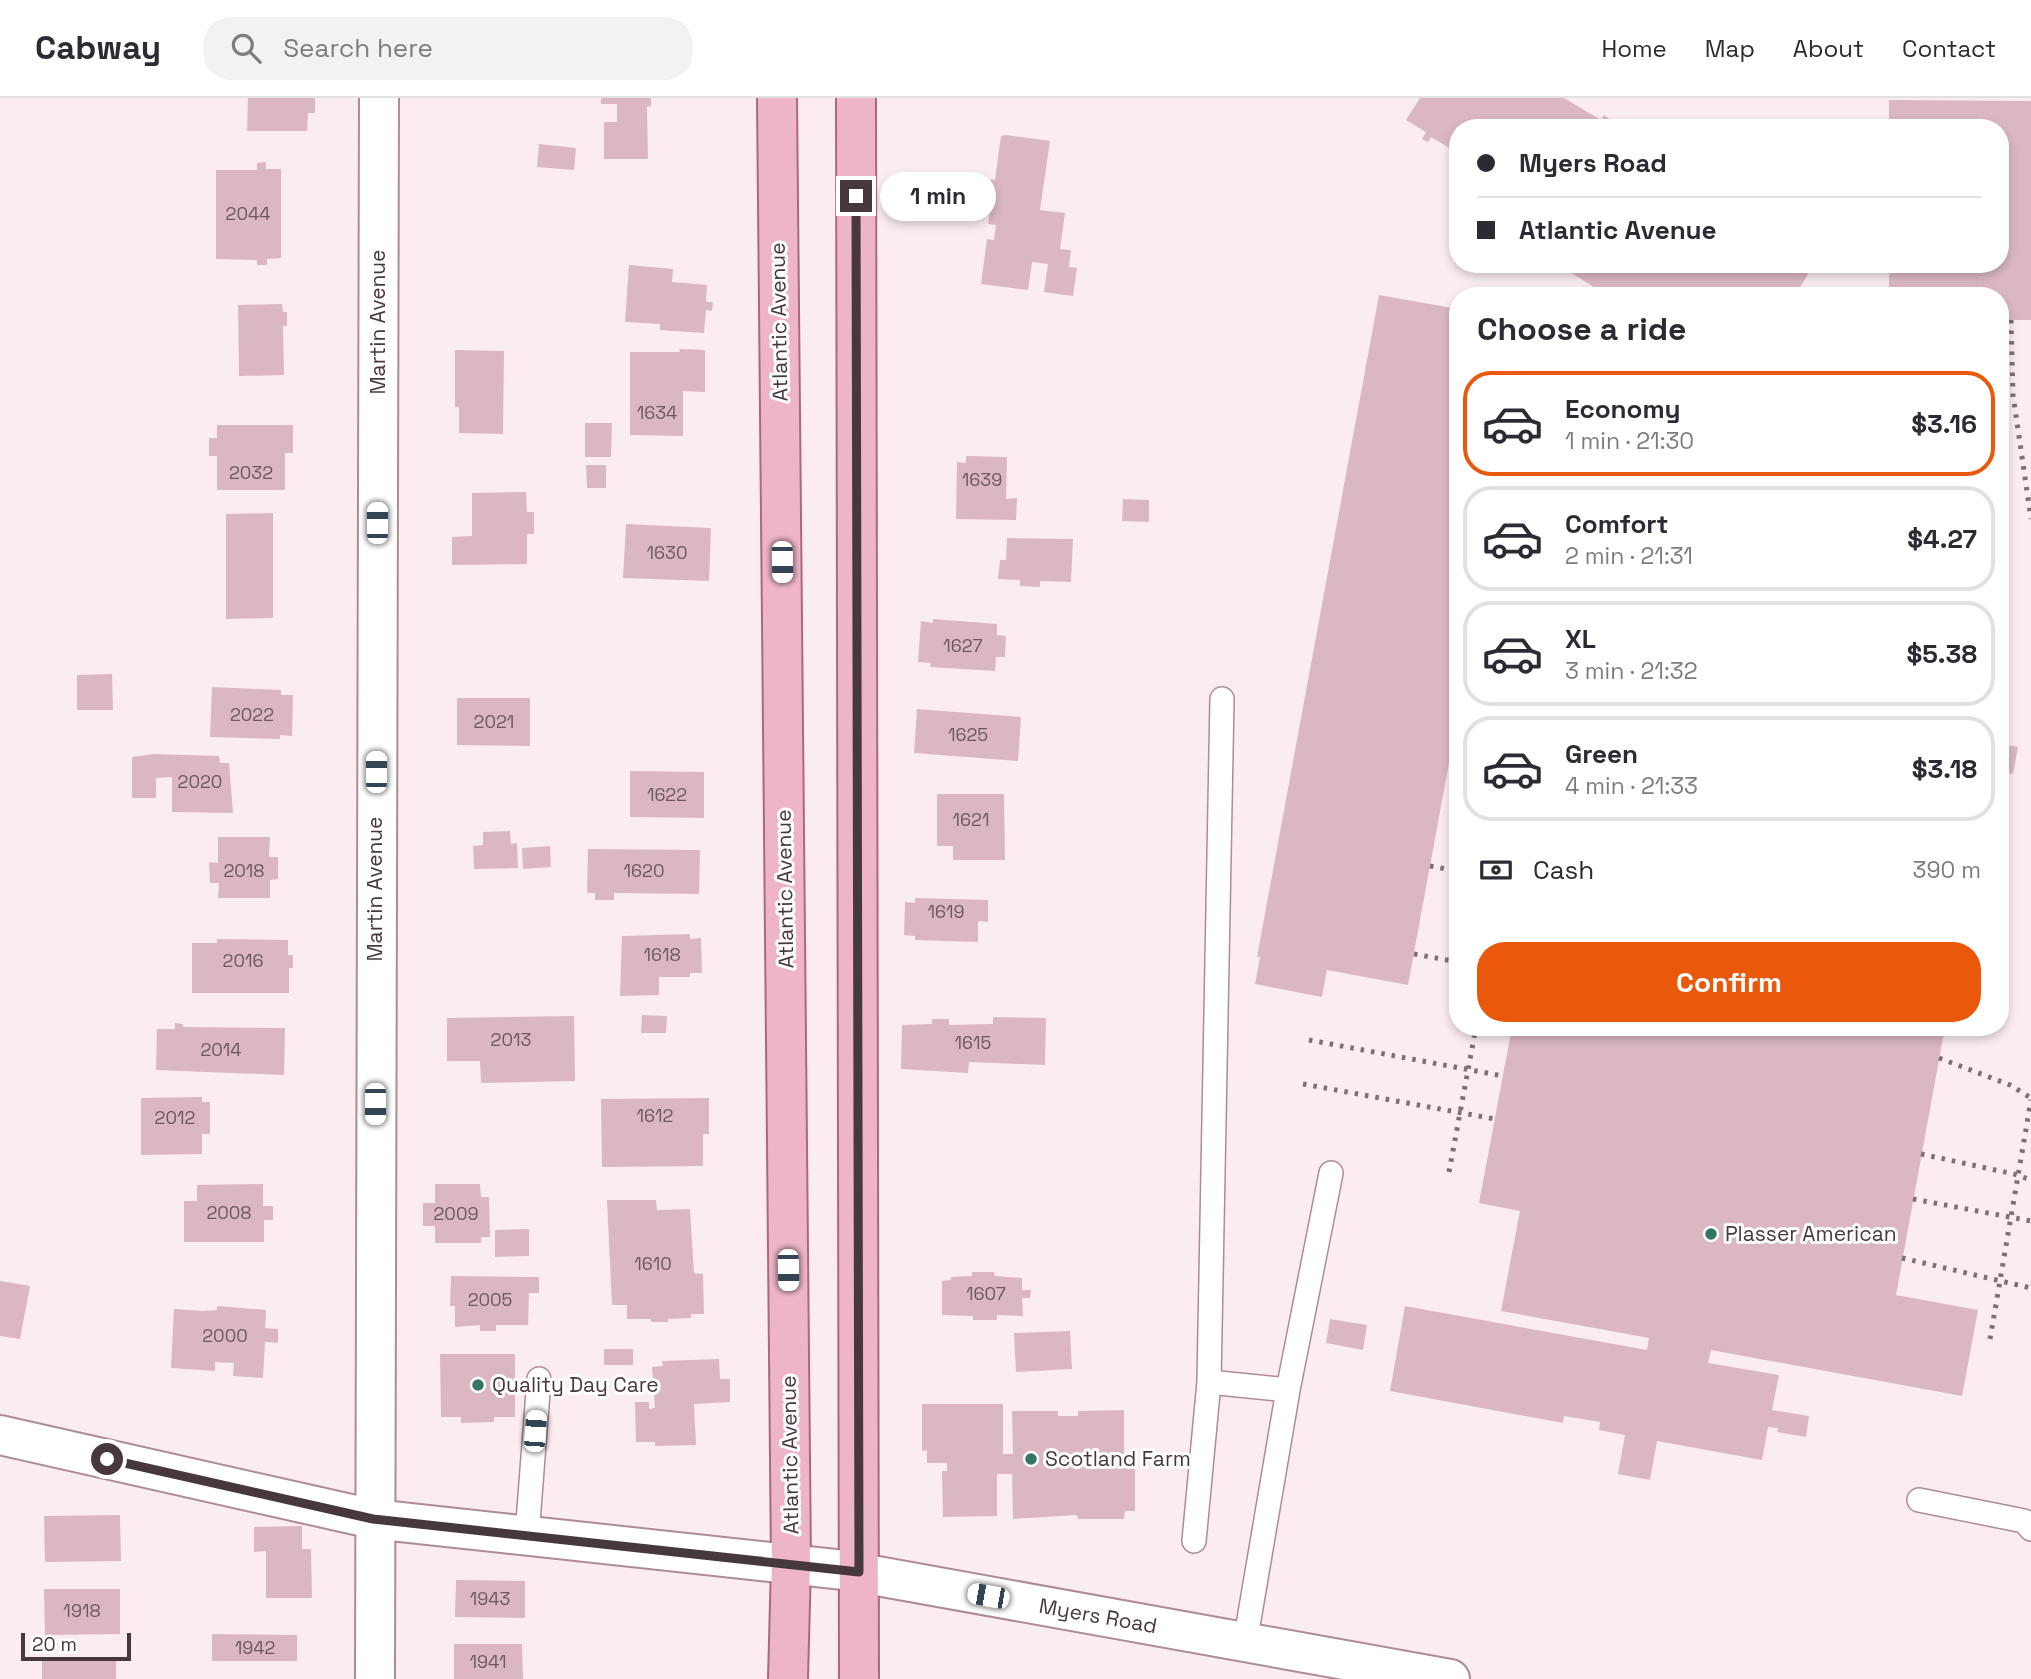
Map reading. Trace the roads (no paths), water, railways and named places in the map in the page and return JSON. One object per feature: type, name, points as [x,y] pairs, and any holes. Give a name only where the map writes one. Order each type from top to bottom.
[{"type":"main road","name":"Atlantic Avenue","points":[[777,98],[791,1564],[788,1679]]},
{"type":"main road","points":[[856,98],[859,1679]]},
{"type":"street","name":"Martin Avenue","points":[[375,1679],[373,1519],[379,98]]},
{"type":"street","name":"Myers Road","points":[[0,1435],[373,1519],[859,1572],[1436,1678]]},
{"type":"lane","points":[[1194,1541],[1209,1382],[1222,699]]},
{"type":"lane","points":[[1245,1643],[1288,1390],[1331,1173]]},
{"type":"lane","points":[[527,1535],[538,1380]]},
{"type":"lane","points":[[1209,1382],[1288,1390]]},
{"type":"lane","points":[[1919,1500],[2024,1521],[2031,1529]]},
{"type":"railway","points":[[2011,320],[2013,395],[2031,519]]},
{"type":"railway","points":[[1430,866],[1449,869]]},
{"type":"railway","points":[[1414,954],[1449,960]]},
{"type":"railway","points":[[1449,1172],[1474,1036]]},
{"type":"railway","points":[[1309,1040],[1503,1076]]},
{"type":"railway","points":[[1939,1058],[2010,1085],[2031,1098]]},
{"type":"railway","points":[[1303,1084],[1495,1119]]},
{"type":"railway","points":[[1990,1339],[2031,1100]]},
{"type":"railway","points":[[1921,1154],[2031,1180]]},
{"type":"railway","points":[[1913,1199],[2031,1221]]},
{"type":"railway","points":[[1902,1258],[2031,1288]]},
{"type":"place","name":"Plasser American","points":[[1711,1234]]},
{"type":"place","name":"Quality Day Care","points":[[478,1385]]},
{"type":"place","name":"Scotland Farm","points":[[1031,1459]]}]
